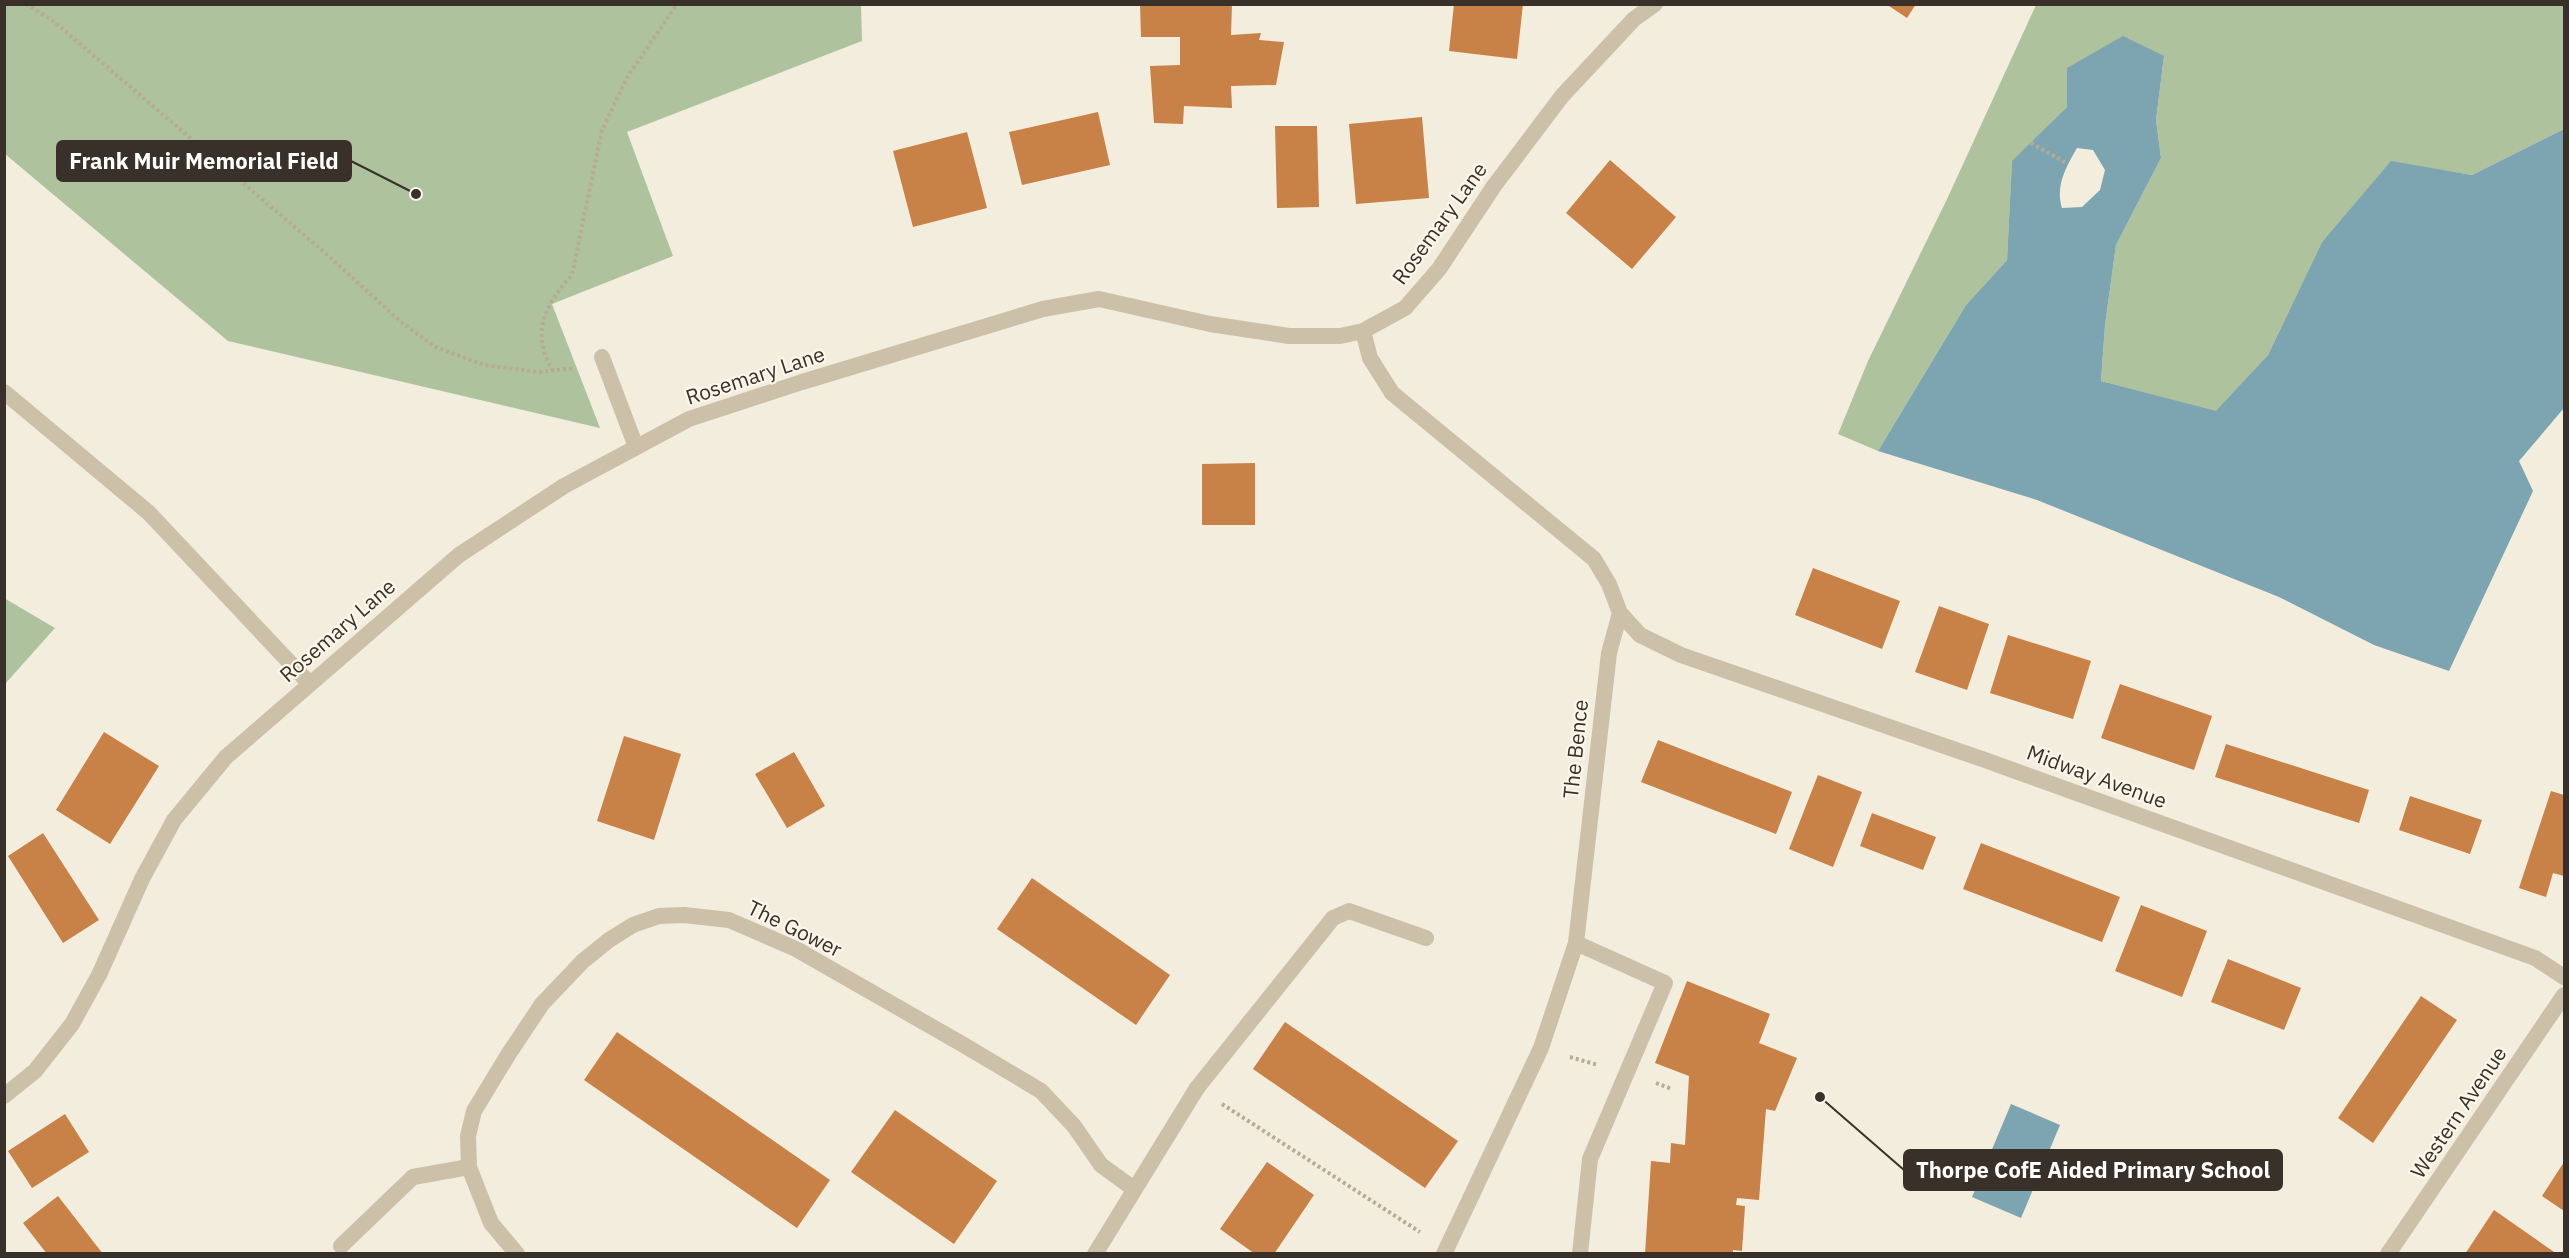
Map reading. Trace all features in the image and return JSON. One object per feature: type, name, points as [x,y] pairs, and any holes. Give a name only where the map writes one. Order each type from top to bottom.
[{"type":"street","name":"Rosemary Lane","points":[[4,1096],[35,1071],[72,1024],[99,975],[142,879],[174,820],[226,756],[459,555],[564,486],[689,419],[1043,309],[1099,299],[1210,324],[1289,336],[1340,336],[1363,332],[1405,308],[1439,270],[1494,186],[1562,96],[1634,19],[1655,4]]},
{"type":"street","points":[[1363,332],[1370,358],[1392,393],[1594,559],[1609,584],[1620,613]]},
{"type":"street","points":[[602,357],[636,447]]},
{"type":"street","points":[[4,392],[149,513],[309,683]]},
{"type":"street","name":"The Bence","points":[[1445,1251],[1541,1048],[1576,943],[1609,653],[1620,613]]},
{"type":"street","name":"Midway Avenue","points":[[1620,613],[1640,635],[1681,655],[1985,760],[2535,958],[2565,977]]},
{"type":"street","points":[[1095,1254],[1197,1088],[1333,918],[1349,911],[1426,938]]},
{"type":"street","name":"The Gower","points":[[517,1254],[491,1222],[469,1167],[468,1136],[474,1111],[542,1004],[584,961],[633,925],[659,916],[684,915],[729,920],[796,949],[1041,1091],[1074,1126],[1101,1165],[1134,1189]]},
{"type":"street","points":[[1576,943],[1665,983],[1590,1159],[1580,1254]]},
{"type":"street","name":"Western Avenue","points":[[2388,1254],[2565,995]]},
{"type":"street","points":[[341,1246],[413,1177],[469,1167]]},
{"type":"path","points":[[26,4],[52,20],[324,252],[400,321],[435,347],[485,365],[539,372],[553,371],[544,356],[540,339],[546,315],[557,292],[572,275],[603,130],[628,76],[677,4]]},
{"type":"path","points":[[2031,143],[2068,164]]},
{"type":"path","points":[[1197,1088],[1445,1251]]},
{"type":"green space","points":[[861,4],[862,41],[627,132],[673,256],[552,304],[600,428],[228,341],[5,154],[5,5]]},
{"type":"green space","points":[[2036,5],[2564,5],[2564,129],[2472,175],[2391,162],[2322,242],[2268,355],[2217,412],[2101,381],[2105,325],[2116,245],[2161,158],[2156,120],[2164,56],[2067,107],[2012,162],[2007,260],[1966,305],[1878,451],[1838,434],[1868,361],[1948,197]]},
{"type":"green space","points":[[4,598],[55,628],[5,684],[4,684]]},
{"type":"water","points":[[2123,36],[2164,56],[2156,120],[2161,158],[2116,245],[2105,325],[2101,381],[2216,411],[2268,355],[2322,242],[2391,161],[2472,175],[2564,129],[2564,408],[2519,461],[2533,491],[2449,671],[2374,645],[2279,597],[2037,500],[1878,451],[1966,305],[2007,260],[2012,161],[2067,107],[2067,68]],"holes":[[[2077,148],[2093,150],[2105,170],[2100,190],[2082,207],[2062,208],[2061,184],[2069,162]]]},
{"type":"water","points":[[2011,1104],[2060,1125],[2021,1218],[1972,1197]]},
{"type":"building","points":[[1140,4],[1232,4],[1231,35],[1261,33],[1259,40],[1284,42],[1276,85],[1231,86],[1232,108],[1184,106],[1183,124],[1154,123],[1150,66],[1180,65],[1180,37],[1141,37]]},
{"type":"building","points":[[1454,4],[1523,4],[1517,59],[1449,51]]},
{"type":"building","points":[[1886,4],[1916,4],[1907,18]]},
{"type":"building","points":[[1098,112],[1110,165],[1022,185],[1009,132]]},
{"type":"building","points":[[1422,117],[1429,198],[1356,204],[1349,124]]},
{"type":"building","points":[[1275,126],[1317,126],[1319,207],[1277,208]]},
{"type":"building","points":[[967,132],[987,208],[913,227],[893,151]]},
{"type":"building","points":[[1610,160],[1676,217],[1632,269],[1566,213]]},
{"type":"building","points":[[1255,463],[1255,525],[1202,525],[1202,464]]},
{"type":"building","points":[[1813,568],[1900,601],[1882,649],[1795,615]]},
{"type":"building","points":[[1939,606],[1989,624],[1967,690],[1915,672]]},
{"type":"building","points":[[2008,635],[2091,661],[2073,719],[1990,693]]},
{"type":"building","points":[[2120,684],[2212,716],[2194,770],[2101,738]]},
{"type":"building","points":[[104,732],[159,766],[110,844],[56,810]]},
{"type":"building","points":[[624,736],[681,754],[654,840],[597,821]]},
{"type":"building","points":[[1658,740],[1792,792],[1776,834],[1641,782]]},
{"type":"building","points":[[2226,744],[2369,790],[2359,823],[2215,777]]},
{"type":"building","points":[[794,752],[825,806],[787,828],[755,774]]},
{"type":"building","points":[[1818,775],[1862,792],[1833,867],[1789,849]]},
{"type":"building","points":[[2551,791],[2564,795],[2564,876],[2553,873],[2546,897],[2519,888]]},
{"type":"building","points":[[2410,796],[2482,820],[2470,854],[2399,830]]},
{"type":"building","points":[[1872,813],[1936,837],[1923,870],[1860,846]]},
{"type":"building","points":[[43,833],[99,920],[63,943],[8,856]]},
{"type":"building","points":[[1981,843],[2120,897],[2102,942],[1963,889]]},
{"type":"building","points":[[1032,878],[1170,975],[1136,1025],[997,929]]},
{"type":"building","points":[[2141,905],[2207,931],[2182,997],[2115,971]]},
{"type":"building","points":[[2228,959],[2301,988],[2284,1030],[2211,1002]]},
{"type":"building","points":[[1687,981],[1770,1014],[1759,1043],[1797,1058],[1775,1111],[1766,1109],[1759,1200],[1737,1198],[1736,1205],[1745,1206],[1742,1251],[1733,1250],[1733,1254],[1645,1254],[1651,1161],[1670,1163],[1671,1143],[1685,1145],[1689,1076],[1655,1063]]},
{"type":"building","points":[[2421,996],[2457,1020],[2373,1143],[2338,1118]]},
{"type":"building","points":[[1285,1022],[1458,1141],[1425,1188],[1253,1069]]},
{"type":"building","points":[[617,1032],[830,1180],[797,1228],[584,1080]]},
{"type":"building","points":[[895,1110],[997,1181],[954,1244],[851,1172]]},
{"type":"building","points":[[65,1114],[89,1152],[32,1188],[8,1151]]},
{"type":"building","points":[[1267,1162],[1314,1195],[1274,1254],[1255,1254],[1220,1229]]},
{"type":"building","points":[[2564,1162],[2564,1211],[2542,1196]]},
{"type":"building","points":[[58,1196],[103,1254],[47,1254],[23,1223]]},
{"type":"building","points":[[2494,1210],[2557,1254],[2465,1254]]},
{"type":"place","name":"Frank Muir Memorial Field","points":[[416,194]]},
{"type":"place","name":"Thorpe CofE Aided Primary School","points":[[1820,1097]]}]
